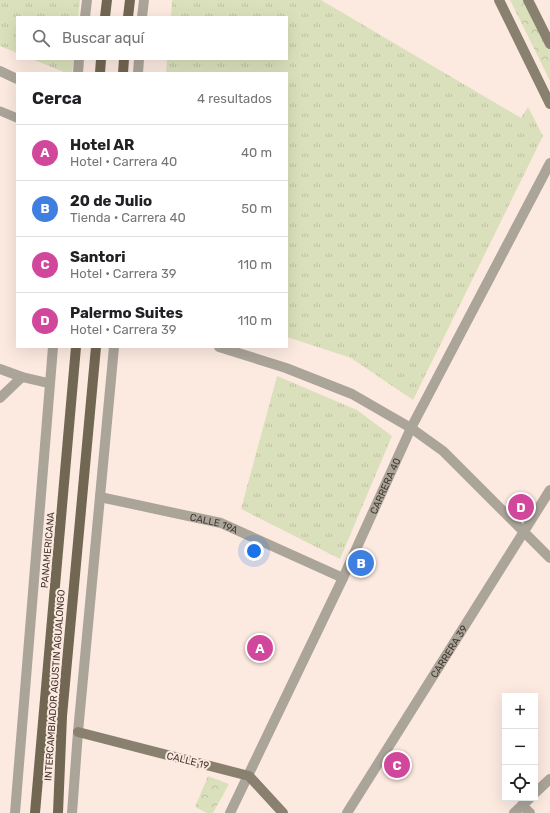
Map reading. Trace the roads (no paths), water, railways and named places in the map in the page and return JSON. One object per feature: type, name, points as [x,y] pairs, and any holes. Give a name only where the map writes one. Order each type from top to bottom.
[{"type":"main road","points":[[105,16],[107,0]]},
{"type":"main road","points":[[128,16],[130,0]]},
{"type":"main road","points":[[100,72],[101,60]]},
{"type":"main road","points":[[123,72],[124,60]]},
{"type":"main road","name":"PANAMERICANA","points":[[40,755],[76,348]]},
{"type":"main road","name":"INTERCAMBIADOR AGUSTIN AGUALONGO","points":[[58,813],[62,716],[96,348]]},
{"type":"main road","name":"INTERCAMBIADOR AGUSTIN AGUALONGO","points":[[35,813],[40,755]]},
{"type":"street","points":[[85,16],[87,0]]},
{"type":"street","points":[[142,16],[144,0]]},
{"type":"street","points":[[499,0],[550,104]]},
{"type":"street","points":[[531,1],[550,44]]},
{"type":"street","points":[[78,72],[79,60]]},
{"type":"street","points":[[138,72],[139,60]]},
{"type":"street","points":[[0,71],[16,79]]},
{"type":"street","name":"CARRERA 40","points":[[230,813],[344,578],[411,428],[550,163]]},
{"type":"street","points":[[15,813],[48,383],[53,348]]},
{"type":"street","points":[[72,813],[78,732],[114,348]]},
{"type":"street","points":[[222,348],[286,368],[352,394],[411,428],[443,451],[550,558]]},
{"type":"street","points":[[0,369],[22,377],[48,383]]},
{"type":"street","points":[[0,398],[22,377]]},
{"type":"street","name":"CARRERA 39","points":[[347,813],[550,490]]},
{"type":"street","name":"CALLE 19A","points":[[100,497],[221,523],[344,578]]},
{"type":"street","name":"CALLE 19","points":[[78,732],[249,776]]},
{"type":"street","points":[[249,776],[283,813]]},
{"type":"street","points":[[538,790],[550,779]]},
{"type":"street","points":[[514,813],[526,801],[530,813]]},
{"type":"lane","points":[[0,111],[16,118]]},
{"type":"place","name":"Palermo Suites","points":[[521,507]]},
{"type":"place","name":"20 de Julio","points":[[361,563]]},
{"type":"place","name":"Hotel AR","points":[[260,648]]},
{"type":"place","name":"Santori","points":[[397,765]]}]
